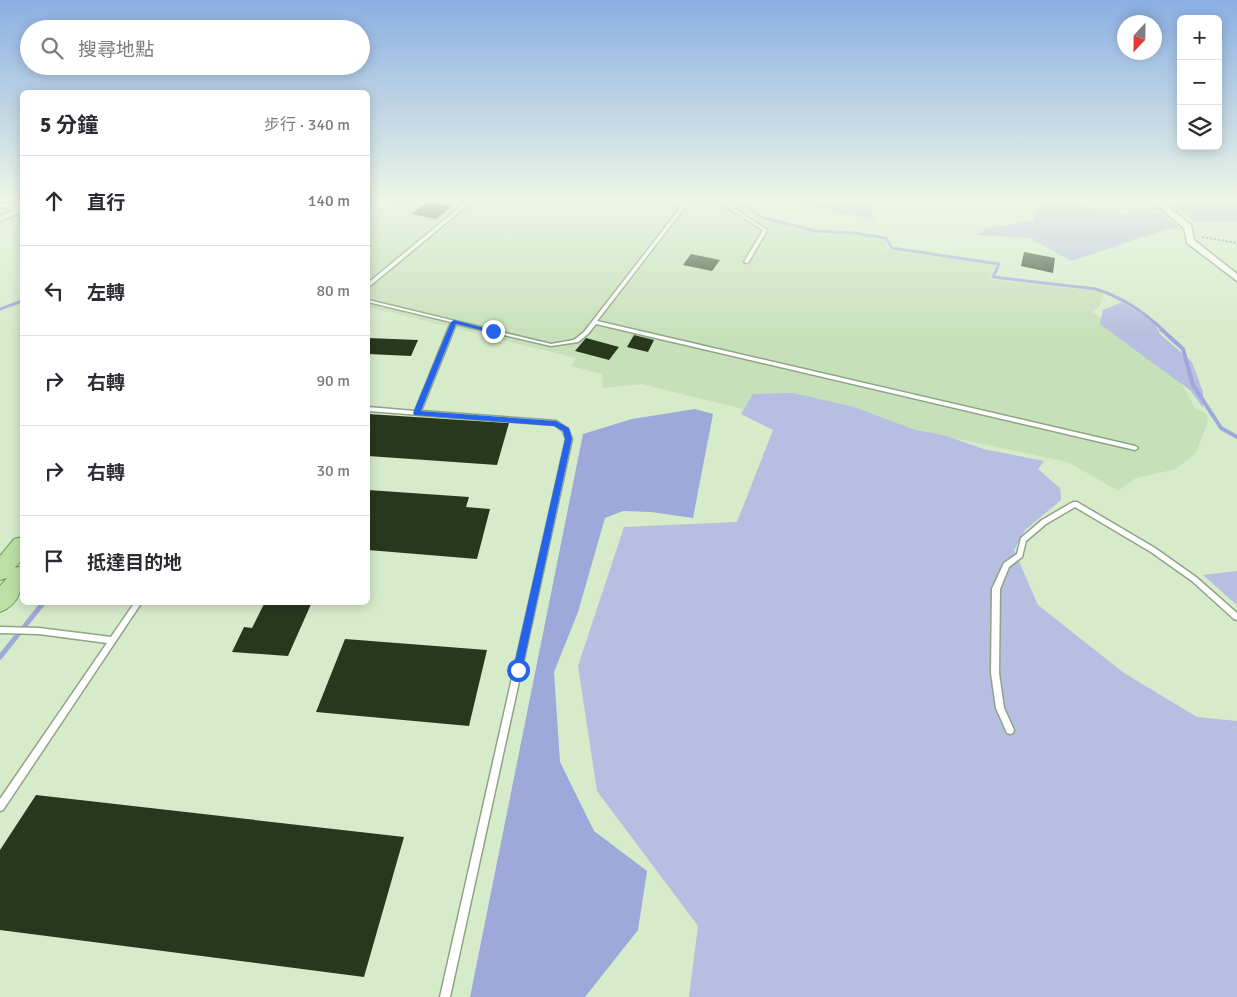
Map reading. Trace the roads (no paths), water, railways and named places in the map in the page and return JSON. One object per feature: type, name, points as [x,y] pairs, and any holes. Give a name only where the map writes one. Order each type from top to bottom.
[{"type":"main road","points":[[0,571],[20,548]]},
{"type":"main road","points":[[0,602],[20,578]]},
{"type":"street","points":[[1194,245],[1237,278]]},
{"type":"lane","points":[[370,283],[417,245]]},
{"type":"lane","points":[[370,301],[551,345],[576,341],[586,333],[654,245]]},
{"type":"lane","points":[[746,262],[756,245]]},
{"type":"lane","points":[[417,413],[454,322]]},
{"type":"lane","points":[[594,322],[1135,448]]},
{"type":"lane","points":[[370,409],[556,423],[566,430],[569,439],[445,997]]},
{"type":"lane","points":[[1010,730],[1000,708],[995,673],[996,588],[1006,565],[1020,555],[1024,540],[1044,522],[1075,504],[1153,550],[1194,579],[1237,617]]},
{"type":"lane","points":[[0,807],[137,605]]},
{"type":"lane","points":[[0,630],[29,631],[113,641]]},
{"type":"waterway","points":[[890,245],[892,248],[999,264],[993,277],[1096,289],[1132,306],[1163,330]]},
{"type":"waterway","points":[[0,309],[20,302]]},
{"type":"waterway","points":[[1161,329],[1183,349],[1193,385],[1221,428],[1237,437]]},
{"type":"waterway","points":[[0,657],[42,605]]}]
